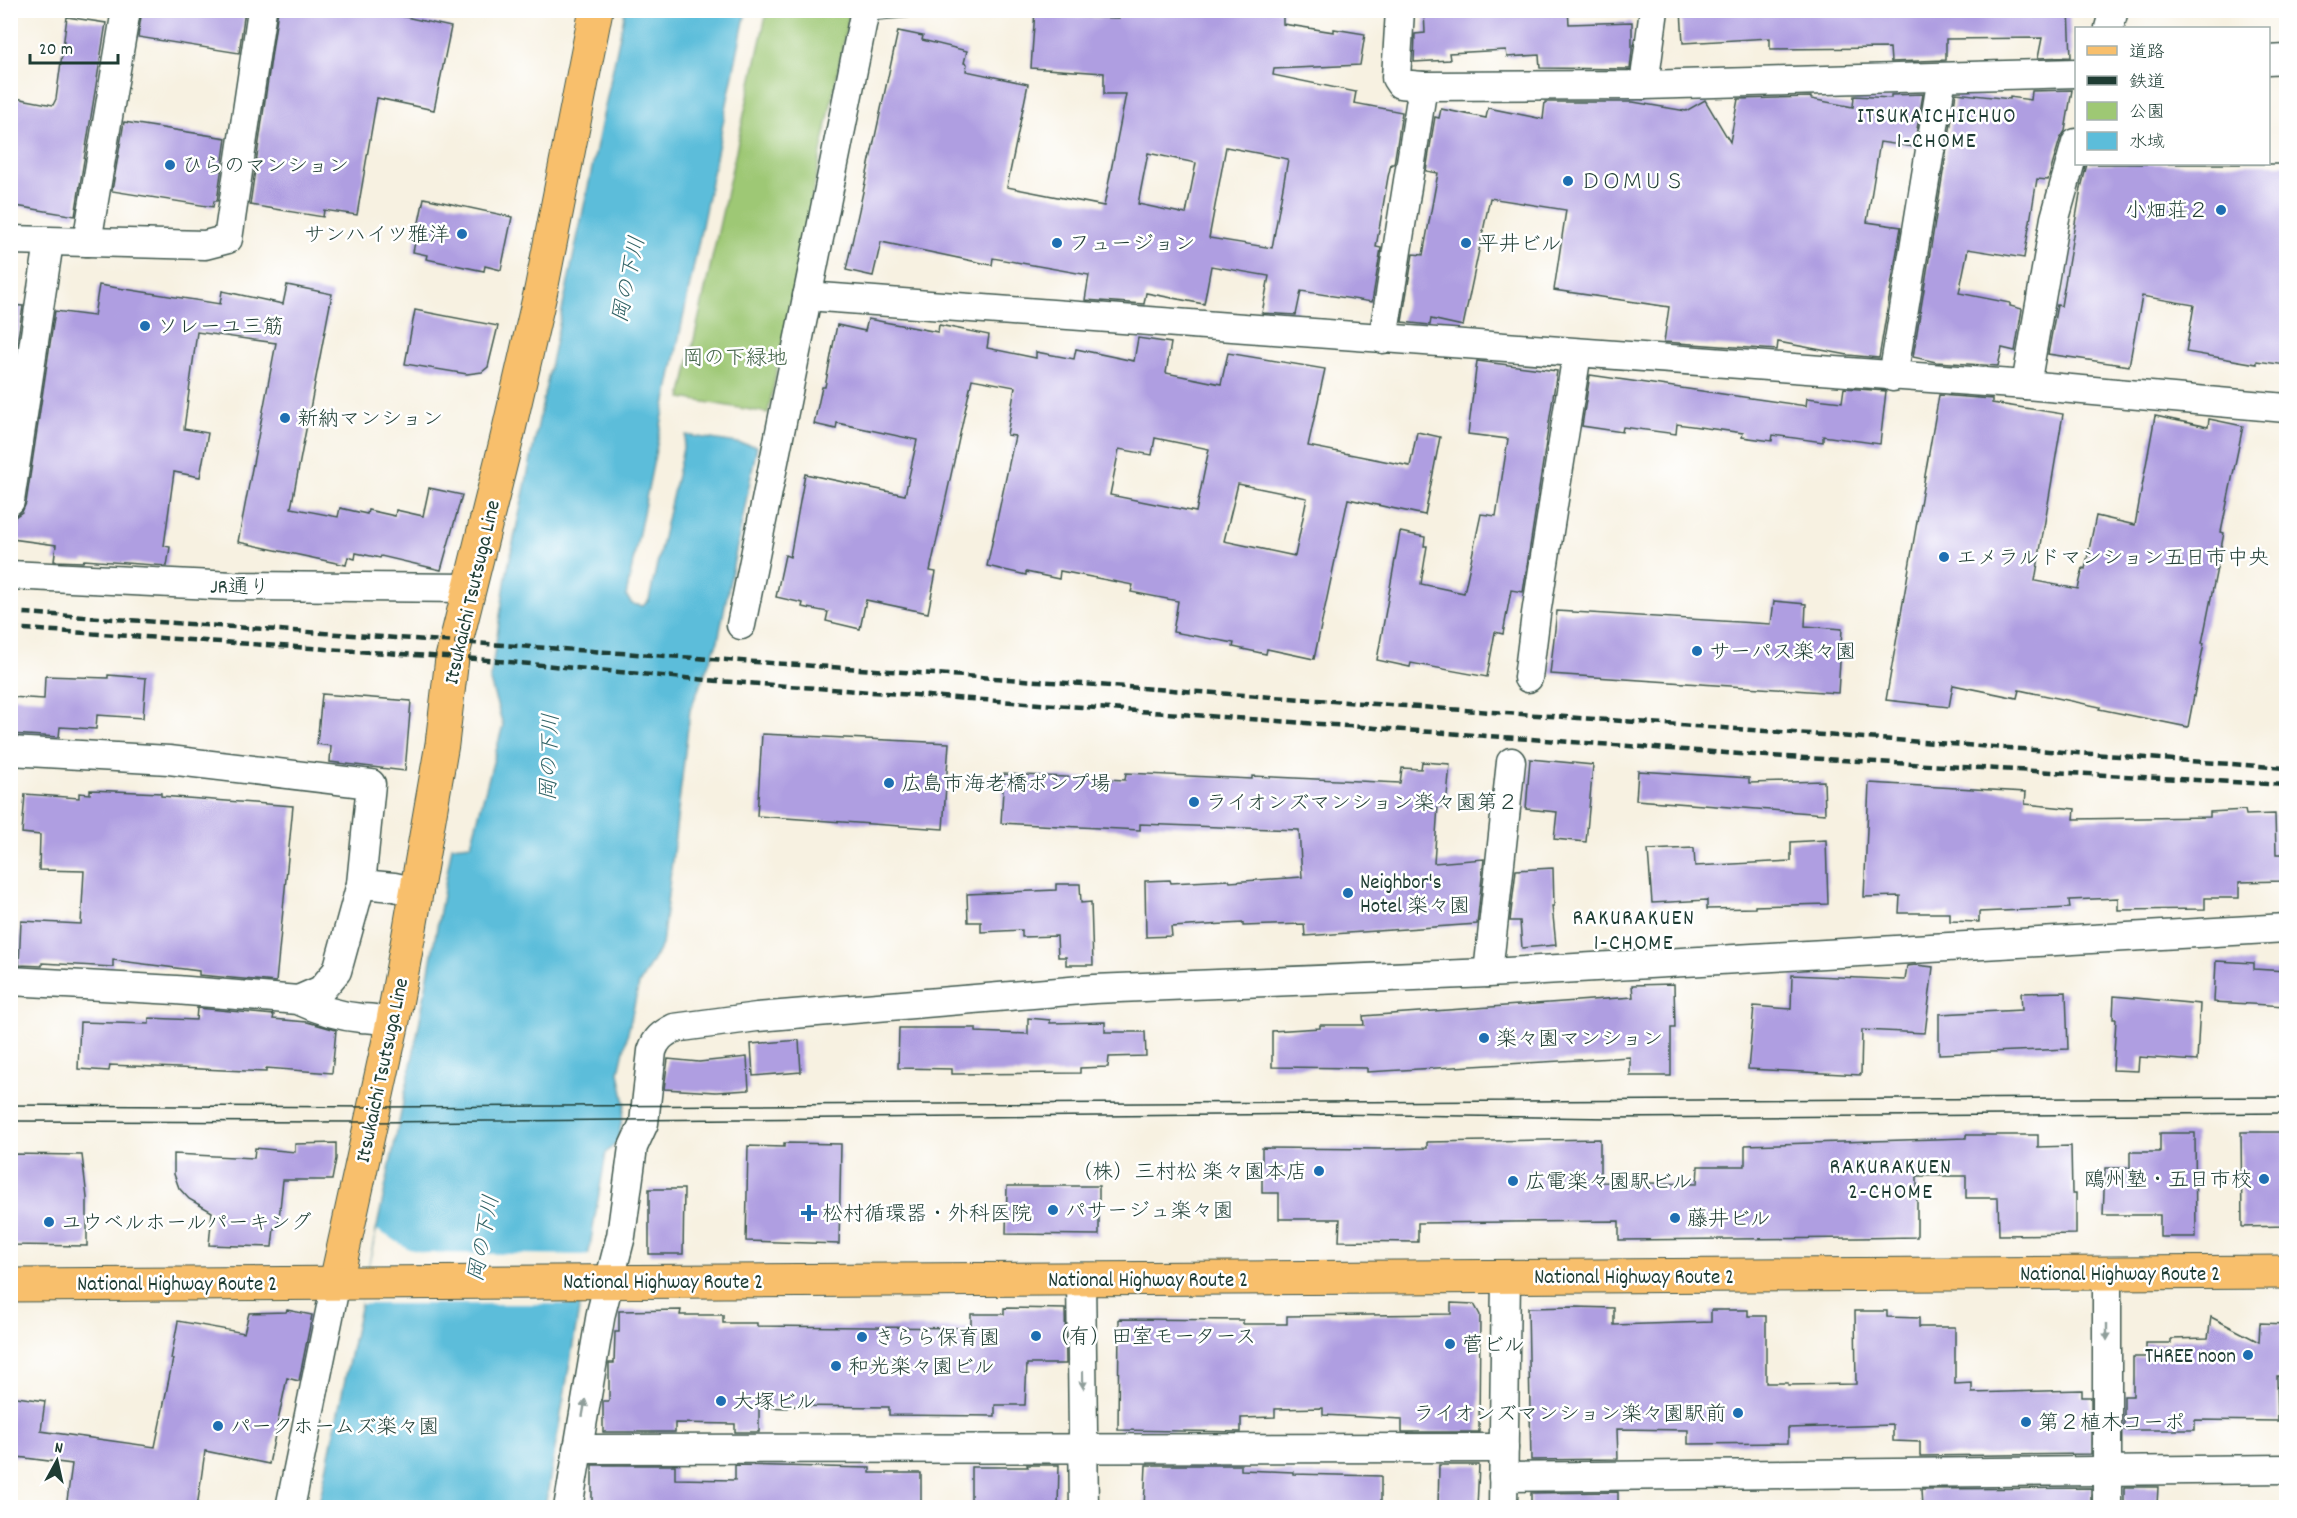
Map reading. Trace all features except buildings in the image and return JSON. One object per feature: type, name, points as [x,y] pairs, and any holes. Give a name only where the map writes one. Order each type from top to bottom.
[{"type":"main road","name":"Itsukaichi Tsutsuga Line","points":[[350,1282],[442,744],[452,658],[541,290],[596,10]]},
{"type":"main road","name":"National Highway Route 2","points":[[10,1285],[2286,1272]]},
{"type":"street","points":[[87,242],[126,10]]},
{"type":"street","points":[[10,240],[205,245],[228,239],[262,10]]},
{"type":"street","points":[[1401,10],[1396,78],[1400,84],[1423,86],[1644,85],[2075,73]]},
{"type":"street","points":[[1644,85],[1654,10]]},
{"type":"street","points":[[2109,27],[2114,10]]},
{"type":"street","points":[[741,625],[865,12]]},
{"type":"street","points":[[2270,60],[2286,59]]},
{"type":"street","points":[[1893,377],[1942,77]]},
{"type":"street","points":[[1383,339],[1423,86]]},
{"type":"street","points":[[2026,386],[2055,218],[2075,147]]},
{"type":"street","points":[[10,501],[50,242]]},
{"type":"street","points":[[807,296],[2026,386],[2286,408]]},
{"type":"street","points":[[1528,678],[1577,353]]},
{"type":"street","name":"JR通り","points":[[10,575],[233,586],[470,588]]},
{"type":"street","points":[[10,751],[169,760],[371,784],[361,884],[337,971],[307,1004]]},
{"type":"street","points":[[1488,973],[1511,762]]},
{"type":"street","points":[[361,884],[417,892]]},
{"type":"street","points":[[568,1508],[601,1313],[600,1281],[621,1236],[634,1142],[644,1123],[652,1051],[656,1040],[674,1028],[757,1017],[1094,989],[1488,973],[2286,928]]},
{"type":"street","points":[[10,981],[176,990],[307,1004],[362,1018],[374,1017],[392,1026]]},
{"type":"street","points":[[2107,1274],[2107,1508]]},
{"type":"street","points":[[1503,1508],[1506,1276]]},
{"type":"street","points":[[1081,1280],[1084,1508]]},
{"type":"street","points":[[290,1508],[350,1282]]},
{"type":"street","points":[[577,1449],[1504,1448]]},
{"type":"street","points":[[1503,1477],[2286,1469]]},
{"type":"lane","points":[[865,12],[910,10]]},
{"type":"green space","name":"岡の下緑地","points":[[767,11],[850,11],[768,413],[681,398]]},
{"type":"water","name":"岡の下川","points":[[625,11],[746,11],[626,596],[632,604],[643,606],[649,600],[686,435],[757,446],[718,641],[690,710],[662,945],[639,984],[619,1072],[625,1104],[618,1141],[606,1153],[545,1507],[318,1508],[416,1041],[452,846],[471,844],[503,725],[490,681],[506,577]]},
{"type":"pier","points":[[377,1230],[409,1249],[426,1253],[592,1255],[583,1304],[360,1304]]},
{"type":"tram line","points":[[10,1105],[375,1107],[2286,1097]]},
{"type":"tram line","points":[[10,1121],[370,1122],[1325,1114],[1610,1118],[2286,1113]]},
{"type":"railway","points":[[10,612],[2286,768]]},
{"type":"railway","points":[[10,628],[476,659],[718,681],[1768,756],[2286,785]]},
{"type":"place","name":"ひらのマンション","points":[[170,165]]},
{"type":"place","name":"ＤＯＭＵＳ","points":[[1568,181]]},
{"type":"place","name":"小畑荘２","points":[[2221,210]]},
{"type":"place","name":"サンハイツ雅洋","points":[[462,234]]},
{"type":"place","name":"フュージョン","points":[[1057,243]]},
{"type":"place","name":"平井ビル","points":[[1466,243]]},
{"type":"place","name":"ソレーユ三筋","points":[[145,326]]},
{"type":"place","name":"新納マンション","points":[[285,418]]},
{"type":"place","name":"エメラルドマンション五日市中央","points":[[1944,557]]},
{"type":"place","name":"サーパス楽々園","points":[[1697,651]]},
{"type":"place","name":"広島市海老橋ポンプ場","points":[[889,783]]},
{"type":"place","name":"ライオンズマンション楽々園第２","points":[[1194,802]]},
{"type":"place","name":"Neighbor's Hotel 楽々園","points":[[1348,893]]},
{"type":"place","name":"楽々園マンション","points":[[1484,1038]]},
{"type":"place","name":"（株）三村松 楽々園本店","points":[[1319,1171]]},
{"type":"place","name":"鴎州塾・五日市校","points":[[2264,1179]]},
{"type":"place","name":"広電楽々園駅ビル","points":[[1513,1181]]},
{"type":"place","name":"パサージュ楽々園","points":[[1053,1210]]},
{"type":"place","name":"松村循環器・外科医院","points":[[809,1213]]},
{"type":"place","name":"藤井ビル","points":[[1675,1218]]},
{"type":"place","name":"ユウベルホールパーキング","points":[[49,1222]]},
{"type":"place","name":"（有）田室モータース","points":[[1036,1336]]},
{"type":"place","name":"きらら保育園","points":[[862,1337]]},
{"type":"place","name":"菅ビル","points":[[1450,1344]]},
{"type":"place","name":"THREE noon","points":[[2248,1355]]},
{"type":"place","name":"和光楽々園ビル","points":[[836,1366]]},
{"type":"place","name":"大塚ビル","points":[[721,1401]]},
{"type":"place","name":"ライオンズマンション楽々園駅前","points":[[1738,1413]]},
{"type":"place","name":"第２植木コーポ","points":[[2026,1422]]},
{"type":"place","name":"パークホームズ楽々園","points":[[218,1426]]},
{"type":"district","name":"ITSUKAICHICHUO 1-CHOME","points":[[1937,126]]},
{"type":"district","name":"RAKURAKUEN 1-CHOME","points":[[1634,928]]},
{"type":"district","name":"RAKURAKUEN 2-CHOME","points":[[1891,1178]]}]
